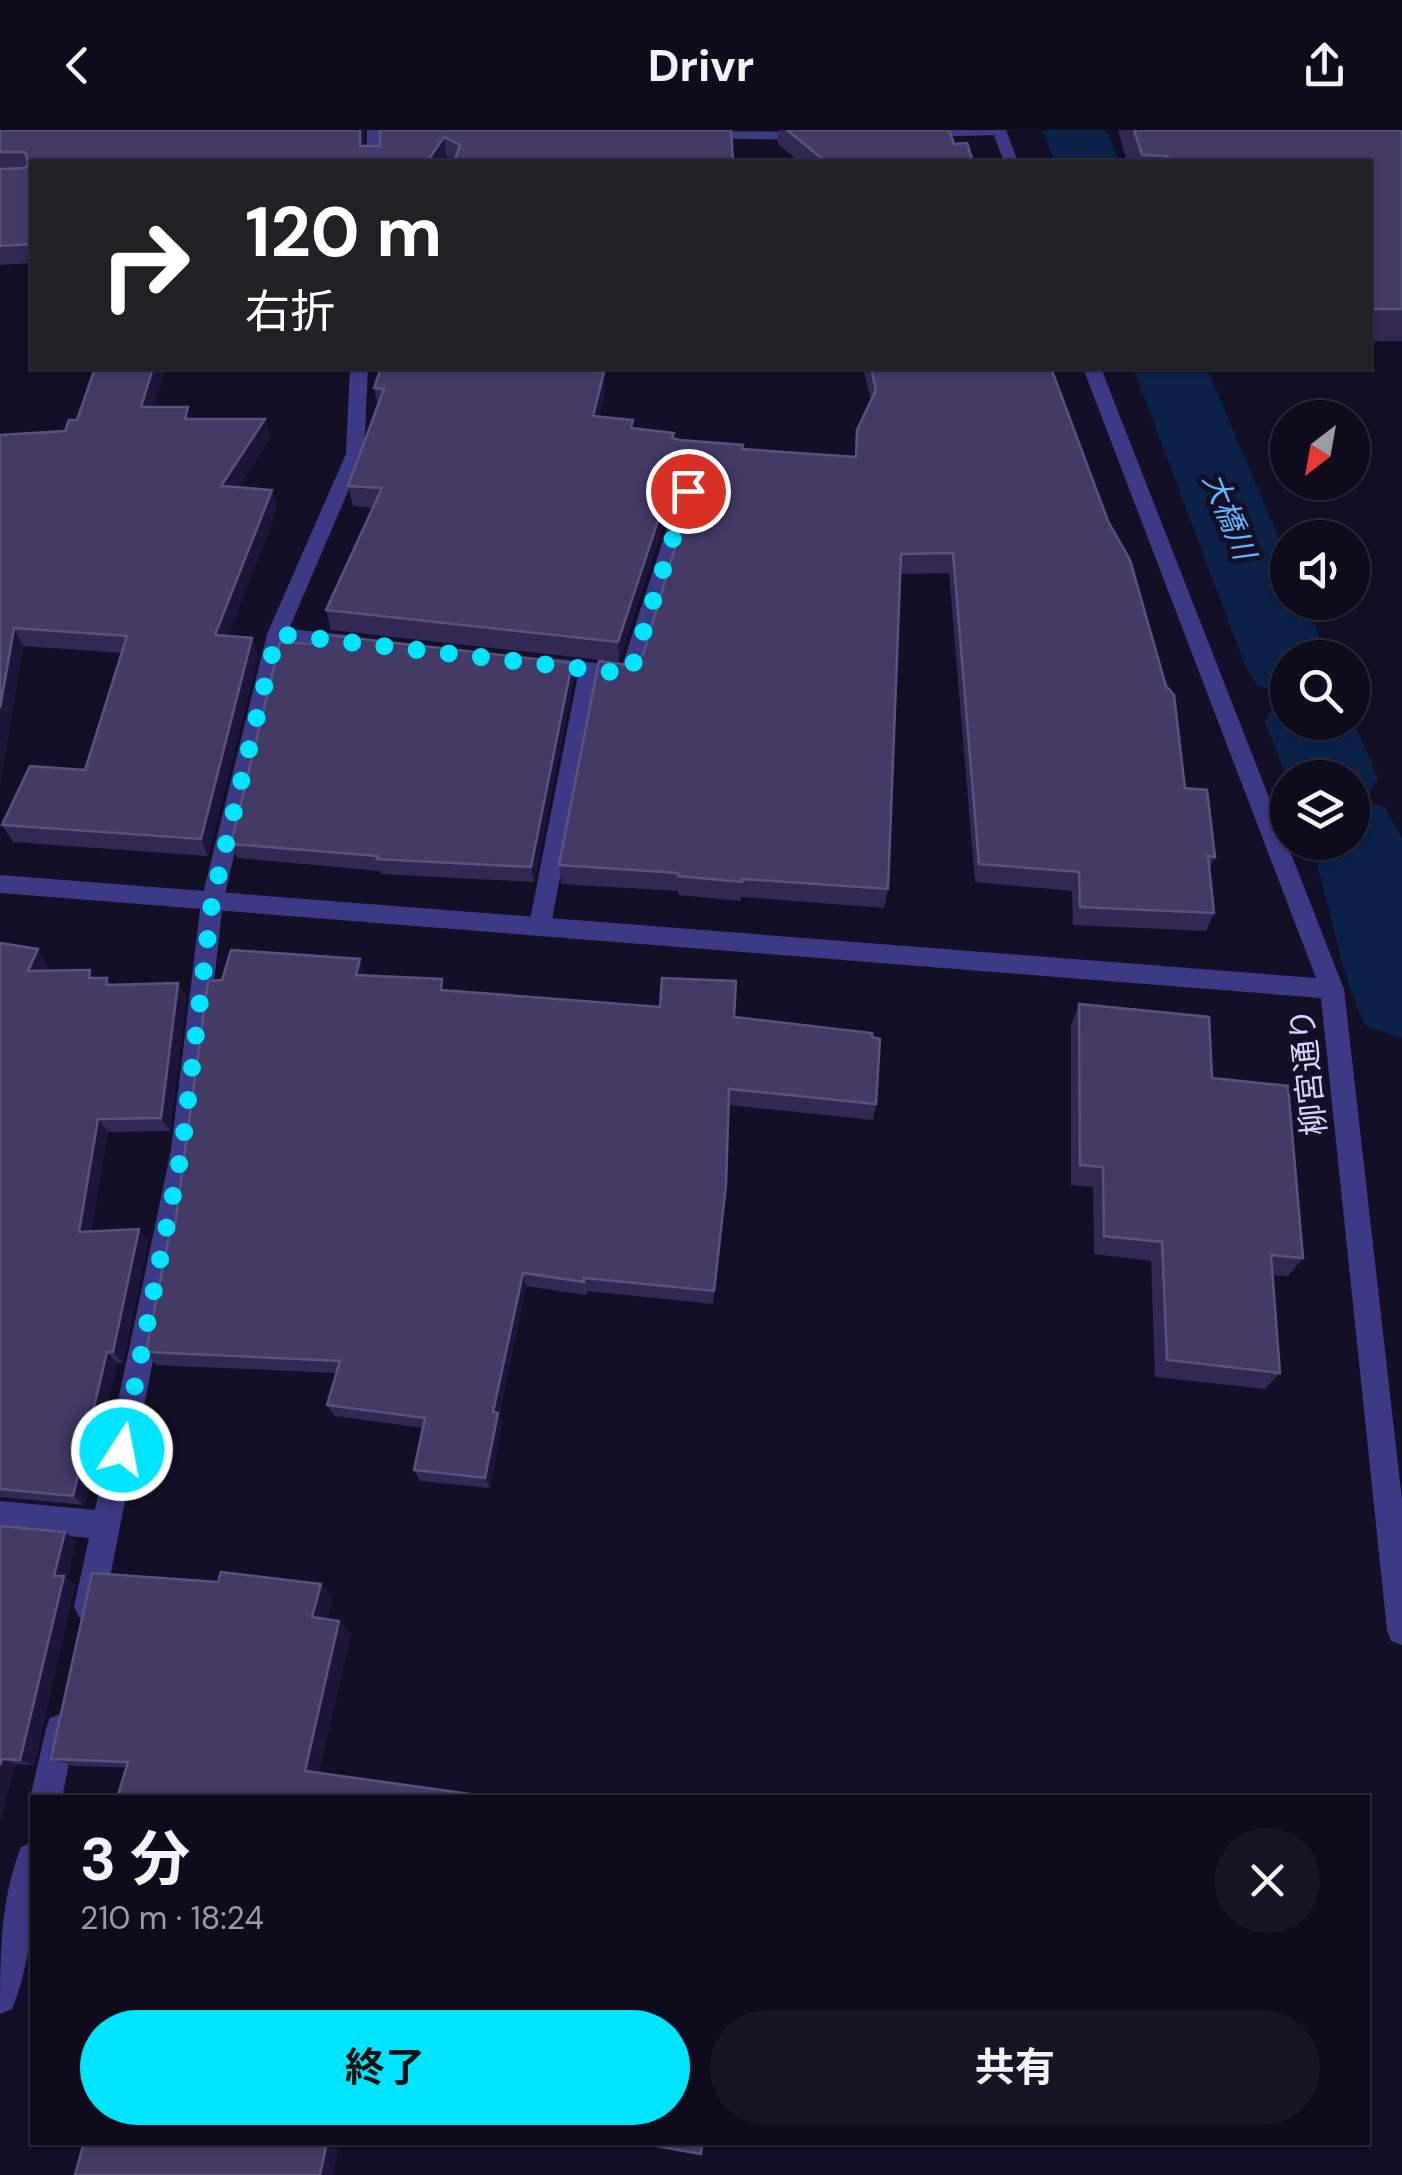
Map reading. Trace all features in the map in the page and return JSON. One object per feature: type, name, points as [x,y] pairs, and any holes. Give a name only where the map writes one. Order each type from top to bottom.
[{"type":"street","points":[[374,130],[374,160]]},
{"type":"street","points":[[902,134],[999,131],[1011,160]]},
{"type":"street","points":[[688,133],[823,136]]},
{"type":"street","points":[[81,1642],[182,1150],[212,902],[277,634],[355,454],[359,370]]},
{"type":"street","name":"柳宮通り","points":[[1093,370],[1332,989],[1402,1630]]},
{"type":"street","points":[[512,660],[630,674],[688,491]]},
{"type":"street","points":[[277,634],[375,645]]},
{"type":"street","points":[[540,926],[590,669]]},
{"type":"street","points":[[0,884],[1332,989]]},
{"type":"street","points":[[0,1515],[107,1525]]},
{"type":"street","points":[[47,1795],[68,1700]]},
{"type":"street","points":[[0,1997],[30,1867]]},
{"type":"building","points":[[0,130],[360,130],[360,146],[380,146],[380,130],[731,130],[733,160],[455,160],[460,145],[444,137],[428,160],[30,160],[30,244],[0,246],[0,169],[25,168],[29,164],[25,152],[0,152]]},
{"type":"building","points":[[787,130],[949,130],[954,144],[967,143],[972,160],[824,160]]},
{"type":"building","points":[[1134,130],[1402,130],[1402,309],[1372,309],[1372,160],[1168,160],[1167,156],[1142,155]]},
{"type":"building","points":[[94,370],[152,370],[141,407],[188,407],[185,419],[265,419],[221,486],[272,490],[215,635],[252,638],[201,839],[2,825],[30,766],[85,770],[127,636],[14,628],[0,708],[0,435],[65,431],[69,420],[77,420]]},
{"type":"building","points":[[380,370],[604,372],[593,416],[633,420],[631,428],[674,433],[672,438],[680,440],[856,457],[857,430],[876,390],[871,370],[1052,370],[1108,521],[1130,560],[1166,686],[1174,695],[1185,788],[1207,790],[1215,857],[1208,856],[1214,913],[1080,907],[1079,872],[979,864],[953,553],[901,554],[888,889],[742,882],[678,873],[559,865],[599,661],[628,665],[643,655],[699,467],[686,461],[675,469],[618,642],[326,610],[382,488],[348,486],[384,389],[374,388]]},
{"type":"building","points":[[318,634],[572,663],[531,867],[377,859],[378,856],[231,844],[280,642],[313,644]]},
{"type":"building","points":[[0,943],[38,949],[28,971],[90,970],[89,978],[107,978],[106,985],[178,983],[161,1118],[98,1119],[79,1232],[139,1229],[113,1352],[107,1352],[73,1496],[0,1489]]},
{"type":"building","points":[[231,950],[360,959],[356,975],[442,979],[441,990],[660,1007],[662,978],[736,981],[734,1017],[872,1033],[872,1037],[880,1039],[876,1104],[729,1089],[726,1185],[714,1291],[584,1278],[584,1282],[523,1273],[493,1412],[498,1413],[485,1478],[414,1470],[425,1418],[327,1405],[340,1361],[146,1352],[171,1226],[175,1225],[208,981],[222,980]]},
{"type":"building","points":[[1079,1004],[1209,1017],[1212,1078],[1288,1086],[1303,1258],[1271,1255],[1280,1373],[1167,1360],[1162,1242],[1104,1236],[1103,1167],[1080,1165]]},
{"type":"building","points":[[0,1526],[65,1532],[54,1576],[64,1576],[20,1760],[2,1759],[0,1765]]},
{"type":"building","points":[[221,1572],[321,1584],[312,1617],[339,1621],[305,1771],[477,1795],[118,1795],[128,1762],[51,1759],[92,1573],[218,1582]]},
{"type":"building","points":[[83,2145],[326,2145],[320,2175],[75,2175]]},
{"type":"building","points":[[651,2145],[702,2145],[701,2154]]},
{"type":"waterway","name":"大橋川","points":[[1074,130],[1086,160]]},
{"type":"waterway","name":"大橋川","points":[[1171,370],[1278,640]]},
{"type":"waterway","name":"大橋川","points":[[1317,740],[1325,760]]},
{"type":"waterway","name":"大橋川","points":[[1363,860],[1375,890],[1402,997]]},
{"type":"route","points":[[122,1450],[182,1150],[212,902],[277,634],[630,674],[688,491]]}]
